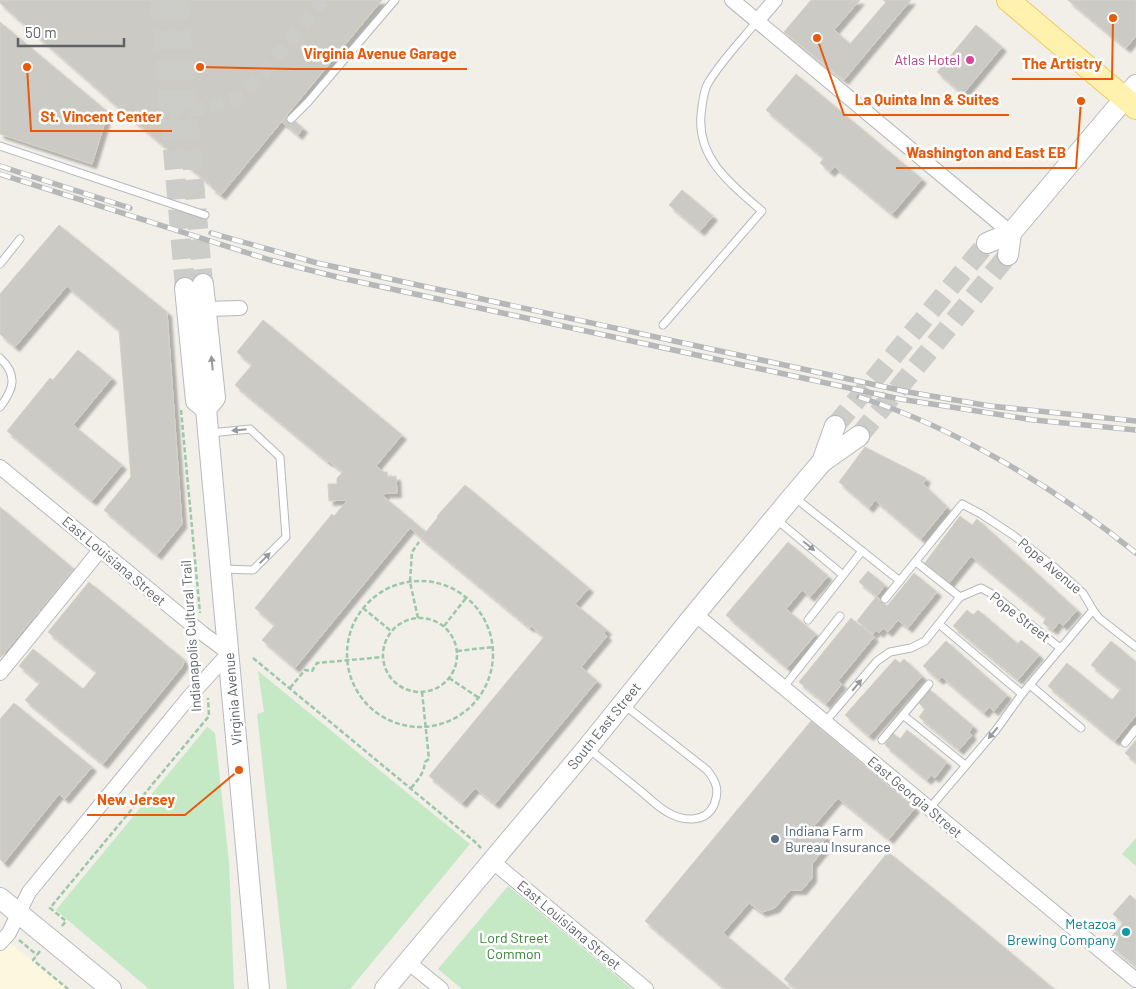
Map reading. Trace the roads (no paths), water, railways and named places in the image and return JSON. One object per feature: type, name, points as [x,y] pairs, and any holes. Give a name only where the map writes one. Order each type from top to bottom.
[{"type":"main road","points":[[987,243],[1011,233],[1133,97],[1008,0]]},
{"type":"main road","points":[[1008,255],[1011,233]]},
{"type":"main road","name":"Virginia Avenue","points":[[206,409],[215,398],[206,309],[194,286],[196,401],[206,409],[209,433],[259,989]]},
{"type":"main road","name":"South East Street","points":[[822,462],[835,426]]},
{"type":"main road","name":"South East Street","points":[[385,989],[587,748],[695,614],[822,462],[859,436]]},
{"type":"main road","points":[[0,898],[111,989]]},
{"type":"street","points":[[732,0],[1011,233]]},
{"type":"street","points":[[757,21],[775,0]]},
{"type":"street","points":[[206,309],[240,308]]},
{"type":"street","name":"East Louisiana Street","points":[[0,467],[229,654]]},
{"type":"street","points":[[0,673],[101,549]]},
{"type":"street","name":"East Georgia Street","points":[[695,614],[1136,980]]},
{"type":"street","points":[[0,944],[9,932],[29,892],[205,680],[229,654]]},
{"type":"street","name":"East Louisiana Street","points":[[492,861],[646,989]]},
{"type":"street","points":[[408,962],[441,989]]},
{"type":"lane","points":[[291,118],[308,102],[395,0]]},
{"type":"lane","points":[[663,326],[762,211],[728,181],[714,164],[704,145],[700,120],[707,85],[716,71],[757,21]]},
{"type":"lane","points":[[0,146],[205,215]]},
{"type":"lane","points":[[0,264],[20,239]]},
{"type":"lane","points":[[0,358],[8,365],[12,382],[11,390],[0,407]]},
{"type":"lane","points":[[209,433],[250,429],[280,457],[286,537],[253,570],[221,570]]},
{"type":"lane","points":[[793,496],[900,581]]},
{"type":"lane","name":"Pope Avenue","points":[[885,598],[962,504],[1005,530],[1053,566],[1083,593],[1093,610]]},
{"type":"lane","points":[[775,518],[843,575]]},
{"type":"lane","points":[[808,620],[862,551]]},
{"type":"lane","points":[[825,722],[877,661],[890,652],[911,648],[925,641],[960,597],[916,562]]},
{"type":"lane","name":"Pope Street","points":[[960,597],[981,588],[994,595],[1060,648]]},
{"type":"lane","points":[[929,809],[996,730],[1030,684],[1093,610],[1099,618],[1136,647]]},
{"type":"lane","points":[[784,688],[840,616]]},
{"type":"lane","points":[[939,624],[1022,694]]},
{"type":"lane","points":[[882,740],[929,684]]},
{"type":"lane","points":[[1030,684],[1081,728]]},
{"type":"lane","points":[[587,748],[666,812],[682,818],[695,820],[706,814],[714,805],[716,781],[707,770],[623,704]]},
{"type":"lane","points":[[903,715],[965,765]]},
{"type":"lane","points":[[1125,743],[1136,729]]},
{"type":"tunnel","points":[[160,0],[185,288]]},
{"type":"tunnel","points":[[178,0],[203,284]]},
{"type":"tunnel","points":[[169,112],[207,107],[244,95],[323,0]]},
{"type":"tunnel","points":[[835,426],[987,243]]},
{"type":"tunnel","points":[[859,436],[1008,255]]},
{"type":"railway","points":[[0,166],[130,208]]},
{"type":"railway","points":[[0,174],[270,260],[341,278],[900,399],[1034,420],[1136,430]]},
{"type":"railway","points":[[211,233],[317,263],[908,392],[990,406],[1136,421]]},
{"type":"railway","points":[[859,397],[933,425],[1005,463],[1073,506],[1136,553]]},
{"type":"place","name":"The Artistry","points":[[1113,18]]},
{"type":"place","name":"La Quinta Inn & Suites","points":[[817,38]]},
{"type":"place","name":"Atlas Hotel","points":[[970,60]]},
{"type":"place","name":"St. Vincent Center","points":[[27,67]]},
{"type":"place","name":"Virginia Avenue Garage","points":[[200,67]]},
{"type":"place","name":"Washington and East EB","points":[[1081,101]]},
{"type":"place","name":"New Jersey","points":[[239,770]]},
{"type":"place","name":"Indiana Farm Bureau Insurance","points":[[775,839]]},
{"type":"place","name":"Metazoa Brewing Company","points":[[1126,932]]},
{"type":"park label","name":"Lord Street Common","points":[[514,946]]}]
